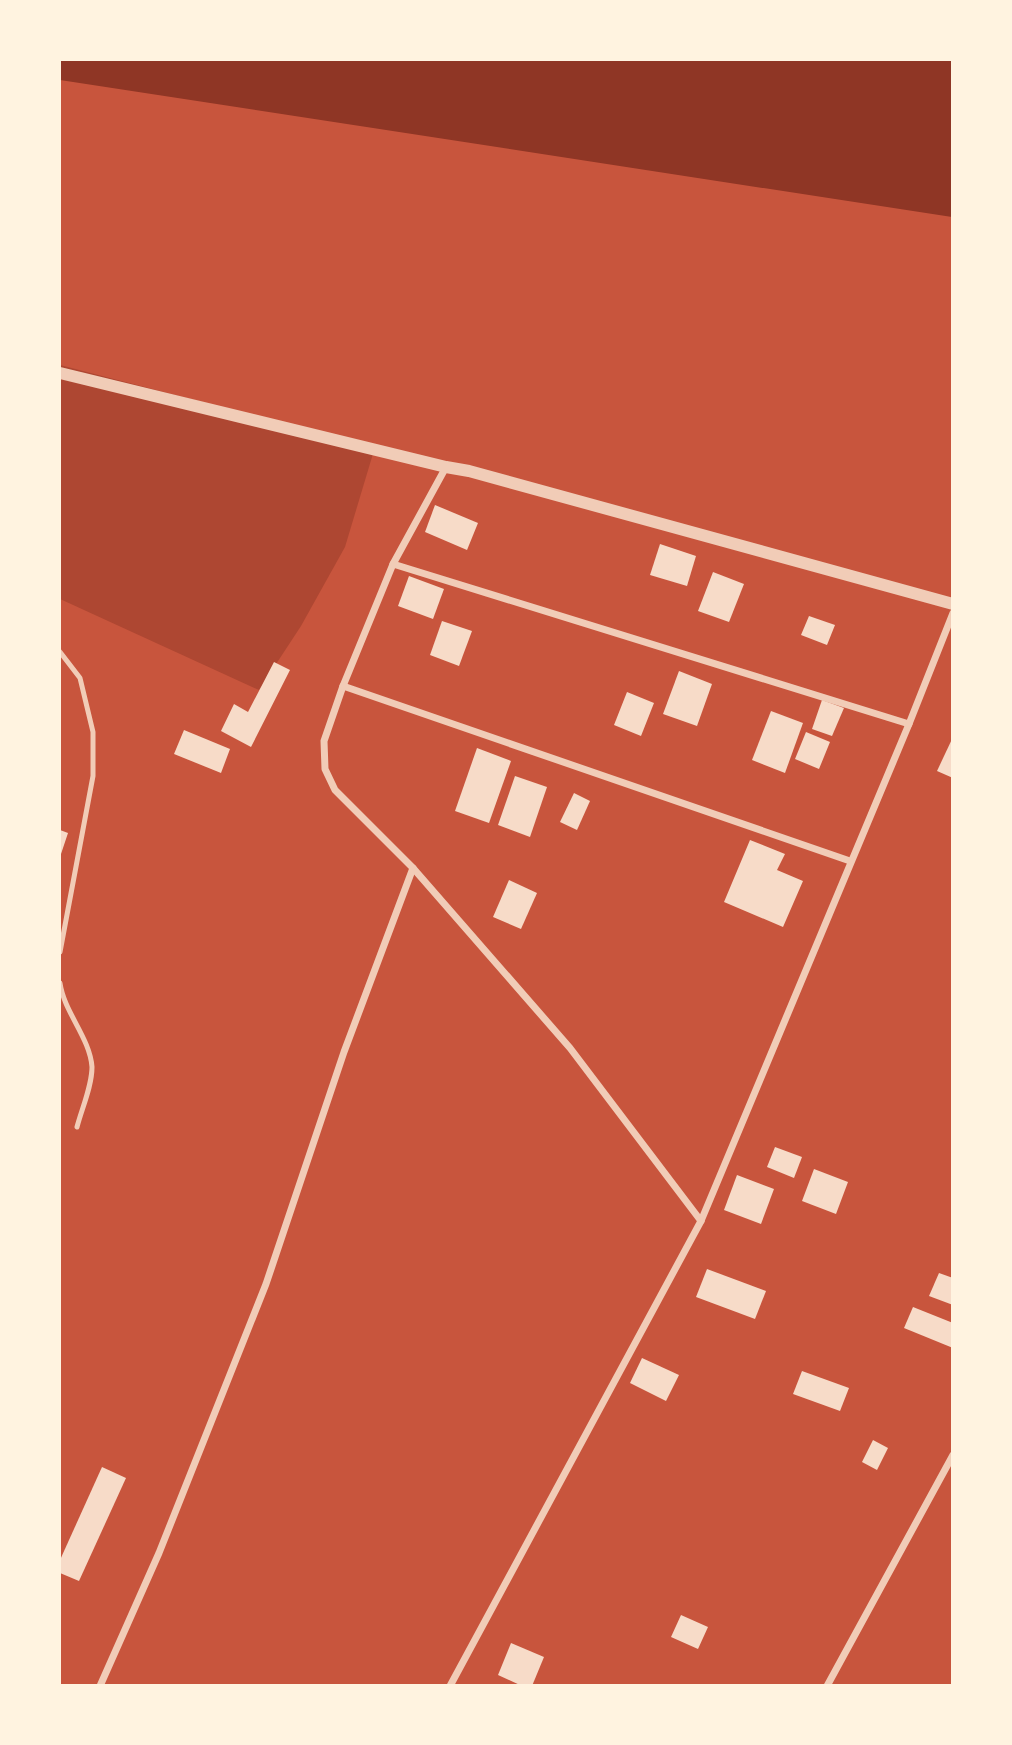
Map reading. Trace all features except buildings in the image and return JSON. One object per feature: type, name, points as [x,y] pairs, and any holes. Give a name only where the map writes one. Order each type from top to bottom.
[{"type":"street","points":[[60,373],[469,471],[953,604]]},
{"type":"street","points":[[446,467],[393,564],[343,686],[324,741],[325,769],[335,790],[413,868],[570,1048],[701,1221]]},
{"type":"street","points":[[393,564],[909,724]]},
{"type":"street","points":[[450,1685],[701,1221],[953,613]]},
{"type":"street","points":[[343,686],[850,861]]},
{"type":"street","points":[[100,1685],[159,1553],[267,1283],[344,1052],[413,868]]},
{"type":"street","points":[[827,1685],[953,1455]]},
{"type":"lane","points":[[60,652],[80,678],[93,732],[93,776],[60,952]]},
{"type":"lane","points":[[60,983],[61,995],[86,1046],[92,1066],[77,1127]]},
{"type":"shaded area","points":[[60,60],[952,60],[952,217],[60,80]]},
{"type":"shaded area","points":[[60,365],[375,447],[345,547],[301,626],[259,690],[60,599]]}]
